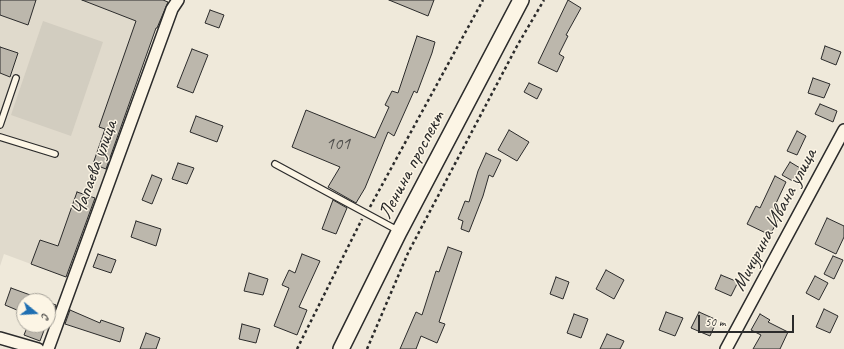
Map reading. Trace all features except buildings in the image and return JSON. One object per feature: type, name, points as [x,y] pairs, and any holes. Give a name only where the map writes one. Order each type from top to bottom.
[{"type":"main road","name":"Ленина проспект","points":[[341,349],[399,232],[521,0]]},
{"type":"street","name":"Чапаева улица","points":[[48,349],[172,9],[178,0]]},
{"type":"street","name":"Мичурина Ивана улица","points":[[726,349],[844,130]]},
{"type":"street","points":[[0,338],[38,349]]},
{"type":"lane","points":[[0,125],[16,78]]},
{"type":"lane","points":[[0,137],[55,154]]},
{"type":"lane","points":[[275,164],[367,213],[399,232]]},
{"type":"path","points":[[297,349],[362,220],[483,0]]},
{"type":"path","points":[[367,349],[408,253],[517,46],[544,0]]},
{"type":"shaded area","points":[[0,0],[163,0],[171,3],[161,30],[156,28],[107,169],[66,277],[4,254],[0,266]]},
{"type":"shaded area","points":[[43,21],[103,42],[71,136],[11,115]]}]
